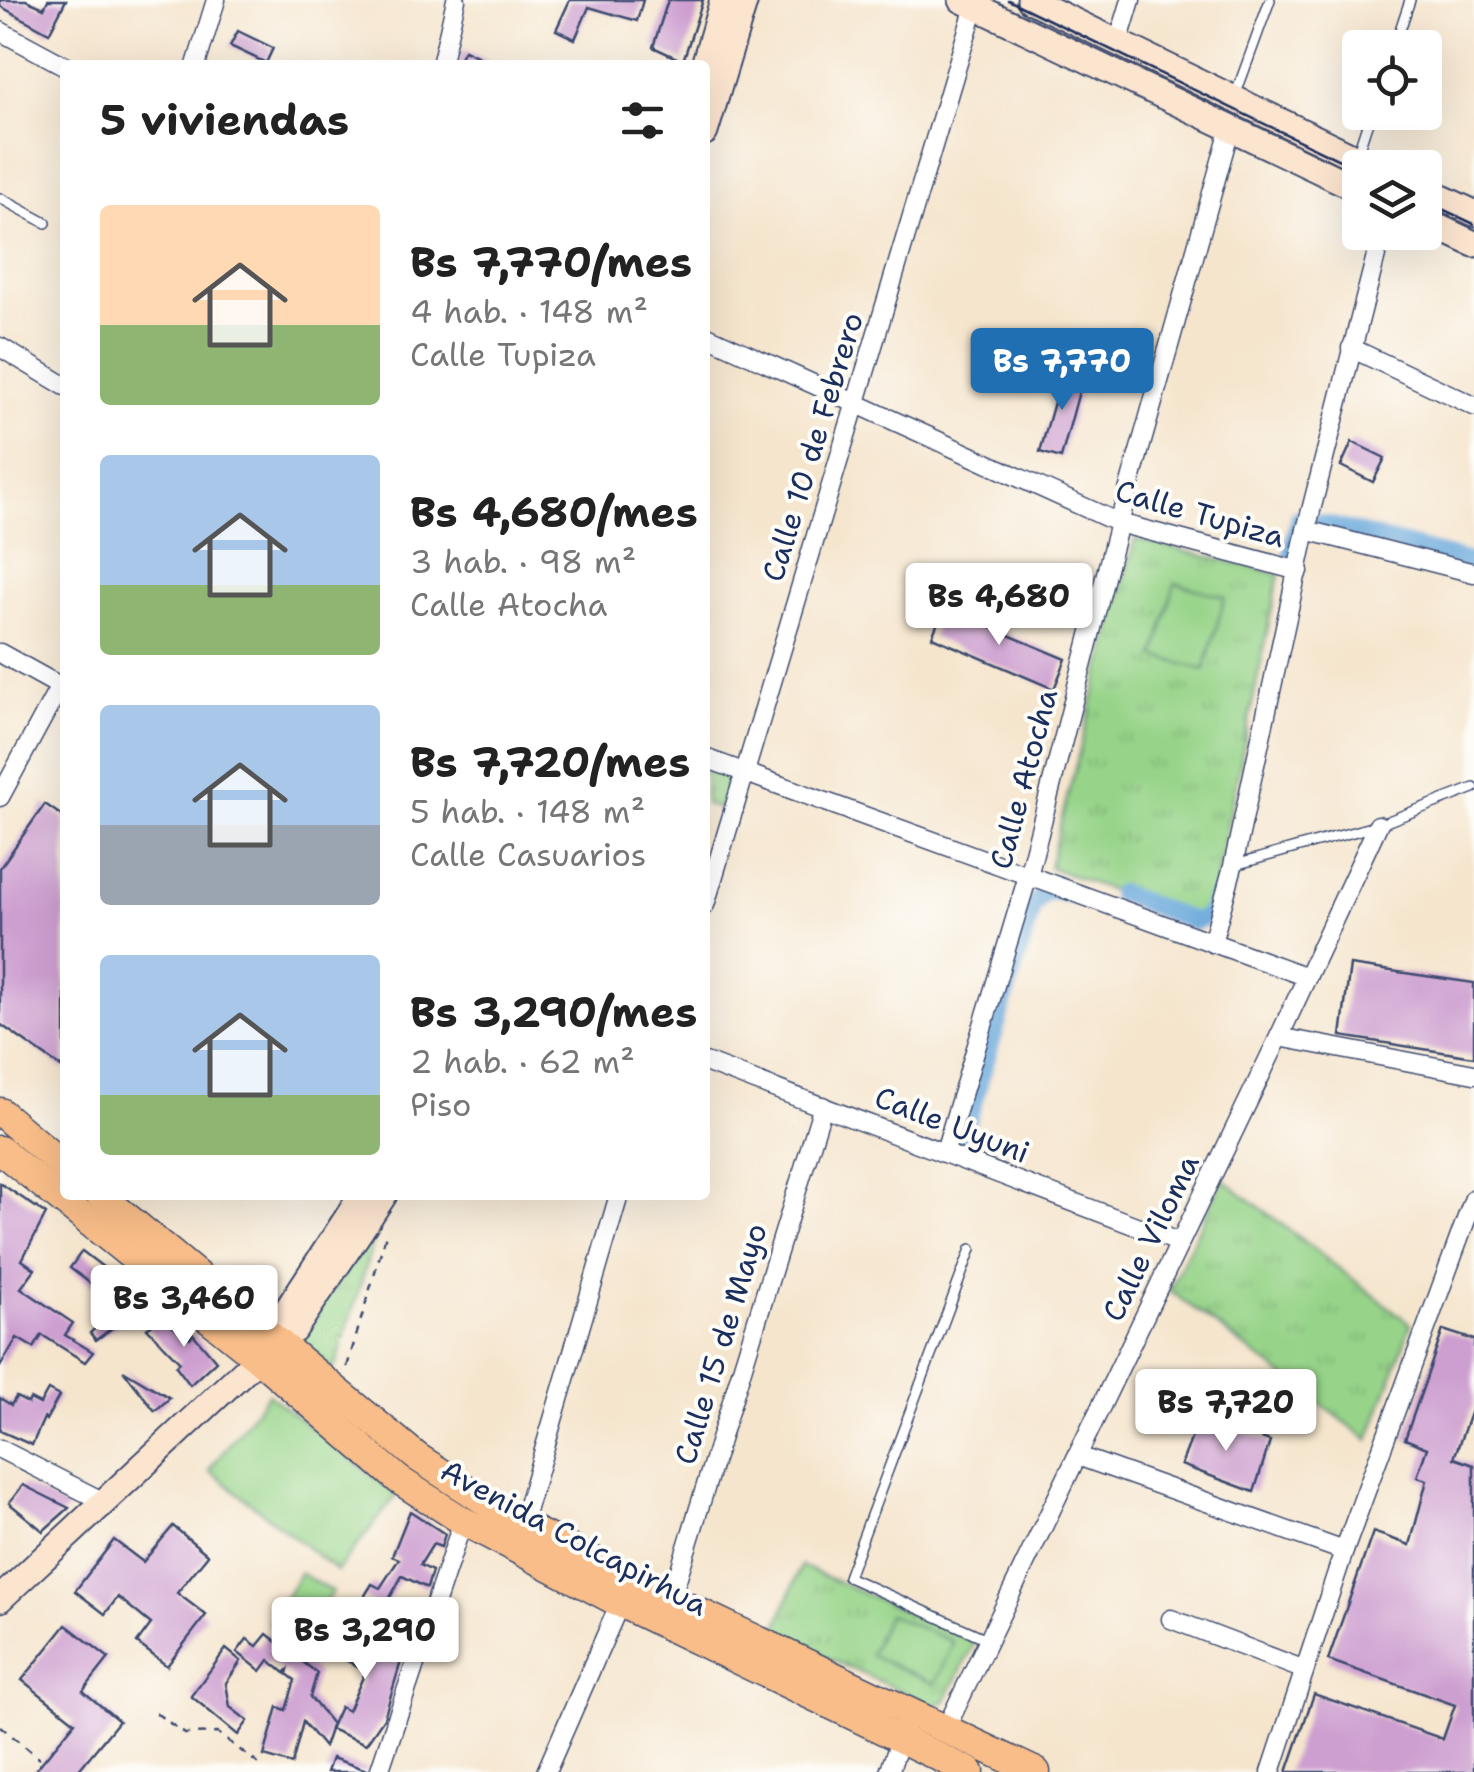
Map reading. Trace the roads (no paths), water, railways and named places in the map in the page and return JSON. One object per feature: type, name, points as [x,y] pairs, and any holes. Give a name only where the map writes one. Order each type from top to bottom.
[{"type":"main road","points":[[0,1112],[60,1157]]},
{"type":"main road","name":"Avenida Colcapirhua","points":[[0,1150],[60,1195]]},
{"type":"main road","name":"Avenida Colcapirhua","points":[[67,1200],[266,1348],[339,1392],[417,1456],[522,1525],[671,1599],[906,1726],[970,1772]]},
{"type":"main road","name":"Avenida Colcapirhua","points":[[105,1200],[266,1348],[399,1480],[463,1521],[620,1603],[906,1726],[946,1728],[1036,1772]]},
{"type":"street","points":[[198,60],[216,0]]},
{"type":"street","points":[[442,60],[456,0]]},
{"type":"street","points":[[705,60],[723,0]]},
{"type":"street","points":[[710,115],[744,0]]},
{"type":"street","points":[[1030,0],[1342,150]]},
{"type":"street","points":[[1118,43],[1132,0]]},
{"type":"street","points":[[969,3],[1342,182]]},
{"type":"street","name":"Calle 10 de Febrero","points":[[710,888],[969,3]]},
{"type":"street","points":[[0,30],[60,63]]},
{"type":"street","name":"Calle Atocha","points":[[946,1152],[1028,876],[1119,524],[1230,129]]},
{"type":"street","points":[[1442,198],[1474,214]]},
{"type":"street","points":[[1442,229],[1474,244]]},
{"type":"street","points":[[1212,942],[1233,866],[1306,530],[1377,250]]},
{"type":"street","name":"Calle Tupiza","points":[[710,338],[1119,524],[1298,571]]},
{"type":"street","points":[[0,347],[60,383]]},
{"type":"street","points":[[1351,348],[1474,406]]},
{"type":"street","name":"Calle Tupiza","points":[[1306,530],[1474,573]]},
{"type":"street","points":[[0,654],[60,686]]},
{"type":"street","points":[[0,797],[60,691]]},
{"type":"street","points":[[710,760],[1307,977]]},
{"type":"street","name":"Calle Viloma","points":[[946,1728],[1378,825]]},
{"type":"street","points":[[1279,1037],[1474,1074]]},
{"type":"street","name":"Calle Uyuni","points":[[710,1064],[1178,1242]]},
{"type":"street","name":"Calle 15 de Mayo","points":[[671,1599],[823,1106]]},
{"type":"street","points":[[1271,1772],[1302,1669],[1474,1198]]},
{"type":"street","points":[[266,1348],[359,1200]]},
{"type":"street","points":[[0,1598],[266,1348],[294,1330],[381,1200]]},
{"type":"street","points":[[522,1525],[617,1200]]},
{"type":"street","points":[[0,1449],[104,1502]]},
{"type":"street","points":[[1078,1456],[1344,1551]]},
{"type":"street","points":[[379,1772],[463,1521]]},
{"type":"street","points":[[546,1772],[620,1603]]},
{"type":"street","points":[[1171,1619],[1302,1669]]},
{"type":"street","points":[[889,1772],[906,1726]]},
{"type":"lane","points":[[1234,97],[1270,0]]},
{"type":"lane","points":[[1400,30],[1410,0]]},
{"type":"lane","points":[[0,198],[46,223]]},
{"type":"lane","points":[[1233,866],[1378,825],[1474,788]]},
{"type":"lane","points":[[971,1249],[848,1577],[988,1640]]},
{"type":"waterway","points":[[1292,554],[1299,518]]},
{"type":"waterway","points":[[1320,523],[1473,563]]},
{"type":"waterway","points":[[1119,893],[1195,922],[1209,914],[1224,885]]},
{"type":"waterway","points":[[961,1143],[1032,909],[1046,893],[1067,894]]},
{"type":"tram line","points":[[1008,0],[1342,161]]},
{"type":"tram line","points":[[1442,209],[1474,224]]}]
